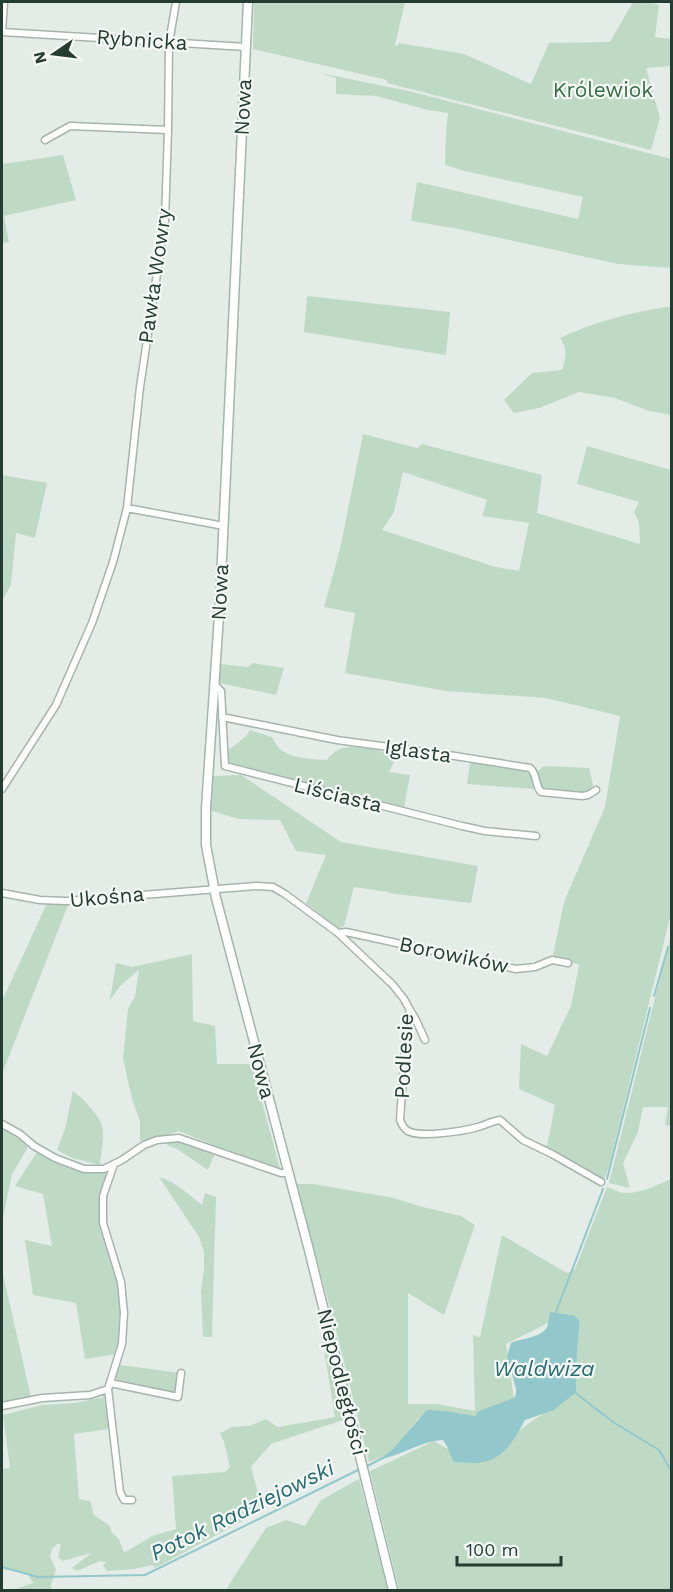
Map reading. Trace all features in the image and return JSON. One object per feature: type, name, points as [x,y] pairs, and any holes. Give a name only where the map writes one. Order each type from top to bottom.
[{"type":"street","points":[[2,32],[4,2]]},
{"type":"street","name":"Pawła Wowry","points":[[2,789],[56,705],[92,623],[114,562],[127,508],[140,387],[165,219],[169,43],[176,2]]},
{"type":"street","name":"Nowa","points":[[248,2],[224,526],[206,845],[213,889],[289,1173]]},
{"type":"street","name":"Rybnicka","points":[[2,32],[246,47]]},
{"type":"street","points":[[45,140],[70,126],[168,130]]},
{"type":"street","points":[[127,508],[224,526]]},
{"type":"street","name":"Liściasta","points":[[214,684],[221,691],[225,766],[474,828],[536,836]]},
{"type":"street","name":"Iglasta","points":[[222,717],[337,740],[530,768],[535,772],[537,788],[541,792],[582,796],[596,790]]},
{"type":"street","name":"Podlesie","points":[[213,889],[265,885],[273,887],[338,933],[393,985],[410,1010],[407,1020],[400,1120],[407,1131],[422,1134],[448,1132],[500,1120],[523,1140],[601,1182]]},
{"type":"street","name":"Ukośna","points":[[2,893],[40,900],[66,901],[213,889]]},
{"type":"street","name":"Borowików","points":[[338,933],[474,958],[516,969],[535,967],[552,960],[568,963]]},
{"type":"street","points":[[410,1010],[425,1040]]},
{"type":"street","points":[[2,1124],[20,1134],[34,1146],[84,1169],[104,1169],[144,1145],[157,1140],[179,1138],[281,1173],[289,1173]]},
{"type":"street","points":[[114,1164],[103,1196],[103,1223],[121,1282],[124,1313],[122,1344],[109,1386],[120,1492],[124,1500],[132,1500]]},
{"type":"street","name":"Niepodległości","points":[[289,1173],[393,1590]]},
{"type":"street","points":[[2,1406],[42,1398],[90,1395],[109,1386],[178,1397],[181,1373]]},
{"type":"green space","name":"Królewiok","points":[[254,2],[405,2],[395,45],[399,43],[464,54],[531,84],[549,43],[610,42],[633,2],[659,5],[655,37],[671,39],[671,66],[646,68],[660,118],[651,150],[387,83],[387,80],[253,49]]},
{"type":"green space","points":[[320,73],[413,92],[671,159],[671,268],[618,264],[459,229],[411,221],[417,182],[578,219],[583,197],[445,165],[448,113],[376,96],[336,94],[336,78]]},
{"type":"green space","points":[[63,155],[76,200],[4,216],[9,242],[2,243],[2,164]]},
{"type":"green space","points":[[307,296],[450,312],[446,355],[304,332]]},
{"type":"green space","points":[[671,307],[671,415],[649,411],[615,398],[579,392],[539,408],[514,413],[504,400],[532,373],[562,370],[566,353],[560,338],[612,319]]},
{"type":"green space","points":[[363,434],[417,448],[422,444],[542,475],[537,513],[640,544],[639,523],[634,512],[639,502],[577,484],[587,446],[671,470],[671,913],[604,1180],[527,1138],[547,1146],[555,1105],[519,1089],[521,1044],[547,1056],[571,1006],[579,965],[553,955],[564,902],[605,807],[620,716],[546,698],[446,691],[345,673],[355,613],[324,607],[340,549]],"holes":[[[403,472],[487,500],[482,516],[529,523],[519,571],[496,567],[382,530],[394,512]]]},
{"type":"green space","points":[[2,475],[47,483],[35,538],[16,533],[11,585],[2,601]]},
{"type":"green space","points":[[253,663],[284,668],[276,695],[219,683],[219,664],[248,667]]},
{"type":"green space","points":[[250,730],[272,737],[280,749],[302,758],[327,760],[333,753],[348,747],[374,749],[391,754],[395,760],[389,772],[410,775],[404,808],[228,763],[227,752]]},
{"type":"green space","points":[[470,762],[528,769],[533,775],[535,789],[467,784]]},
{"type":"green space","points":[[544,766],[589,768],[593,785],[590,791],[583,793],[543,788],[538,782],[538,771]]},
{"type":"green space","points":[[241,775],[341,842],[478,866],[471,903],[354,887],[344,926],[338,929],[306,903],[326,855],[296,851],[280,820],[238,819],[210,810],[213,776]]},
{"type":"green space","points":[[47,903],[68,905],[2,1074],[2,1001]]},
{"type":"green space","points":[[671,936],[671,1126],[665,1125],[668,1107],[643,1107],[638,1132],[623,1163],[630,1188],[609,1183]]},
{"type":"green space","points":[[192,954],[193,1021],[215,1026],[217,1064],[252,1064],[280,1169],[179,1131],[153,1140],[140,1141],[140,1121],[132,1099],[123,1058],[128,1009],[135,996],[139,970],[120,986],[110,1000],[116,963],[132,967]]},
{"type":"green space","points":[[73,1091],[82,1098],[102,1125],[100,1165],[72,1158],[57,1150],[65,1129]]},
{"type":"green space","points":[[2,1128],[27,1144],[27,1149],[12,1174],[2,1219]]},
{"type":"green space","points":[[165,1142],[184,1143],[215,1153],[208,1170],[169,1146]]},
{"type":"green space","points":[[37,1152],[82,1172],[101,1171],[106,1174],[101,1196],[118,1285],[120,1311],[117,1354],[85,1359],[76,1303],[33,1295],[25,1240],[52,1246],[43,1194],[15,1186]]},
{"type":"green space","points":[[159,1177],[176,1185],[202,1205],[205,1193],[216,1197],[212,1337],[203,1337],[201,1291],[204,1252],[199,1237]]},
{"type":"green space","points":[[671,1179],[671,1590],[399,1590],[370,1471],[434,1441],[472,1463],[564,1399],[576,1390],[580,1321],[574,1315],[562,1313],[562,1316],[506,1344],[514,1399],[470,1420],[420,1417],[390,1454],[369,1462],[296,1184],[313,1184],[394,1198],[461,1216],[475,1225],[444,1315],[408,1293],[408,1404],[437,1404],[475,1411],[473,1335],[480,1337],[502,1235],[567,1273],[575,1269],[607,1187],[630,1193]]},
{"type":"green space","points":[[2,1270],[31,1397],[2,1403]]},
{"type":"green space","points":[[322,1337],[331,1352],[348,1422],[340,1421],[271,1444],[251,1467],[263,1510],[155,1568],[152,1565],[107,1571],[103,1566],[106,1562],[100,1561],[77,1571],[72,1568],[91,1553],[63,1561],[58,1557],[61,1544],[57,1544],[52,1549],[50,1557],[56,1569],[52,1590],[16,1590],[33,1583],[28,1574],[2,1569],[2,1469],[10,1468],[3,1415],[42,1405],[75,1403],[104,1397],[109,1429],[74,1434],[79,1499],[90,1501],[94,1515],[110,1526],[111,1532],[119,1539],[124,1553],[152,1536],[176,1529],[172,1476],[225,1472],[230,1467],[220,1433],[232,1427],[249,1426],[266,1419],[278,1427],[335,1417]]},
{"type":"green space","points":[[120,1365],[181,1373],[177,1393],[118,1381],[115,1377]]},
{"type":"green space","points":[[359,1479],[388,1590],[227,1590],[266,1528],[286,1520],[305,1526],[321,1500]]},
{"type":"water","name":"Waldwiza","points":[[550,1312],[574,1315],[580,1321],[576,1392],[554,1410],[525,1420],[503,1452],[491,1460],[476,1463],[454,1462],[443,1440],[386,1458],[385,1455],[427,1410],[475,1416],[479,1411],[514,1398],[516,1389],[507,1356],[511,1343],[536,1336],[544,1331],[548,1325]]},
{"type":"waterway","points":[[654,996],[668,947]]},
{"type":"waterway","points":[[607,1179],[650,1008]]},
{"type":"waterway","points":[[556,1312],[603,1189]]},
{"type":"waterway","name":"Potok Radziejowski","points":[[573,1391],[613,1422],[659,1450],[672,1472]]},
{"type":"waterway","name":"Potok Radziejowski","points":[[365,1467],[387,1456]]},
{"type":"waterway","name":"Potok Radziejowski","points":[[2,1567],[38,1577],[145,1575],[360,1469]]}]
